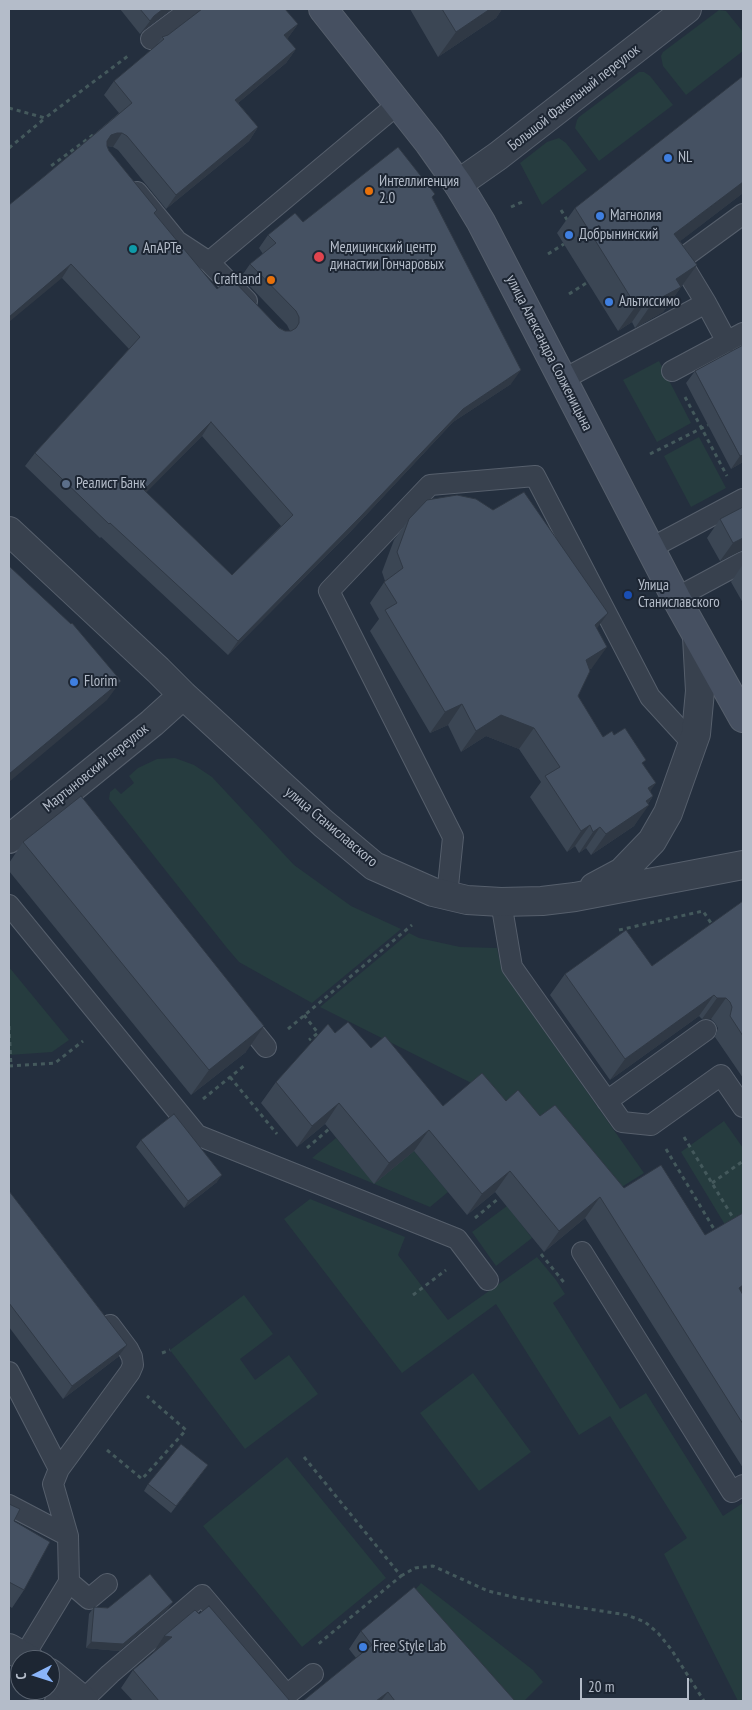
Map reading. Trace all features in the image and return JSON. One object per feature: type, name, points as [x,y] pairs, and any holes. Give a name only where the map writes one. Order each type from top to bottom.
[{"type":"main road","name":"улица Александра Солженицына","points":[[323,9],[429,144],[458,184],[481,222],[697,638],[736,690],[743,718]]},
{"type":"street","name":"Большой Факельный переулок","points":[[458,184],[498,156],[687,9]]},
{"type":"street","name":"улица Станиславского","points":[[9,531],[183,695],[324,824],[374,866],[432,892],[466,900],[501,902],[542,901],[575,897],[743,865]]},
{"type":"street","points":[[575,897],[622,872],[652,841],[668,813],[696,734],[700,691],[697,638]]},
{"type":"street","name":"Мартыновский переулок","points":[[9,839],[70,800],[183,695]]},
{"type":"lane","points":[[151,39],[191,9]]},
{"type":"lane","points":[[210,262],[398,104]]},
{"type":"lane","points":[[109,158],[177,241],[210,262],[258,312]]},
{"type":"lane","points":[[672,372],[735,338],[706,303],[680,260],[743,214]]},
{"type":"lane","points":[[562,380],[706,303]]},
{"type":"lane","points":[[447,896],[452,837],[329,591],[430,485],[535,476],[650,697],[693,744]]},
{"type":"lane","points":[[651,548],[743,500]]},
{"type":"lane","points":[[676,598],[743,562]]},
{"type":"lane","points":[[501,902],[512,967],[622,1122],[651,1125],[720,1075],[743,1107]]},
{"type":"lane","points":[[9,905],[197,1135],[457,1239],[488,1280]]},
{"type":"lane","points":[[228,1000],[266,1047]]},
{"type":"lane","points":[[607,1101],[706,1030]]},
{"type":"lane","points":[[582,1252],[732,1492],[743,1484]]},
{"type":"lane","points":[[24,1650],[69,1582],[68,1536],[53,1484],[59,1469],[126,1378],[133,1365],[128,1349],[98,1311]]},
{"type":"lane","points":[[9,1372],[59,1469]]},
{"type":"lane","points":[[9,1506],[68,1536]]},
{"type":"lane","points":[[69,1582],[89,1599],[106,1584]]},
{"type":"lane","points":[[69,1693],[110,1674],[202,1595],[283,1698],[313,1674]]},
{"type":"path","points":[[9,148],[45,118],[151,39]]},
{"type":"path","points":[[9,108],[45,118]]},
{"type":"path","points":[[56,172],[52,166],[93,135],[109,158]]},
{"type":"path","points":[[561,210],[570,224]]},
{"type":"path","points":[[548,254],[564,244]]},
{"type":"path","points":[[569,294],[588,282]]},
{"type":"path","points":[[672,372],[728,479]]},
{"type":"path","points":[[650,454],[708,425]]},
{"type":"path","points":[[619,930],[702,911],[716,930]]},
{"type":"path","points":[[615,924],[625,938]]},
{"type":"path","points":[[316,1005],[412,925]]},
{"type":"path","points":[[304,1015],[318,1033],[309,1040]]},
{"type":"path","points":[[9,1026],[10,1066],[56,1064],[105,1023]]},
{"type":"path","points":[[182,1117],[236,1072]]},
{"type":"path","points":[[230,1077],[281,1138]]},
{"type":"path","points":[[670,1112],[736,1223]]},
{"type":"path","points":[[651,1125],[718,1236]]},
{"type":"path","points":[[712,1183],[743,1161]]},
{"type":"path","points":[[473,1220],[499,1198]]},
{"type":"path","points":[[540,1254],[560,1277]]},
{"type":"path","points":[[86,1432],[142,1479],[186,1430],[126,1378]]},
{"type":"path","points":[[304,1457],[401,1576]]},
{"type":"path","points":[[313,1674],[300,1658],[401,1576],[415,1568],[433,1566],[488,1591],[518,1598],[608,1611],[627,1615],[645,1622],[658,1633],[671,1649],[704,1701]]},
{"type":"green space","points":[[719,10],[726,11],[743,32],[743,51],[686,95],[663,66],[661,56],[663,52]]},
{"type":"green space","points":[[639,72],[644,72],[650,76],[673,105],[599,161],[575,128],[577,120]]},
{"type":"green space","points":[[559,138],[566,143],[587,170],[542,205],[520,163],[547,142]]},
{"type":"green space","points":[[659,361],[691,423],[657,442],[623,380]]},
{"type":"green space","points":[[699,437],[726,488],[691,507],[664,456]]},
{"type":"green space","points":[[175,758],[194,765],[212,777],[294,865],[351,906],[401,929],[312,1003],[239,962],[109,799],[110,792],[115,788],[121,794],[134,783],[129,776],[138,768],[157,759]]},
{"type":"green space","points":[[409,933],[419,938],[460,947],[497,948],[502,971],[644,1173],[609,1195],[557,1126],[320,1007]]},
{"type":"green space","points":[[9,967],[69,1040],[52,1052],[9,1055]]},
{"type":"green space","points":[[724,1121],[743,1148],[743,1225],[730,1233],[681,1152]]},
{"type":"green space","points":[[336,1138],[374,1183],[408,1144],[448,1192],[430,1207],[312,1158]]},
{"type":"green space","points":[[310,1199],[405,1237],[398,1255],[448,1320],[537,1257],[565,1294],[553,1303],[620,1409],[646,1393],[723,1516],[743,1503],[743,1701],[738,1701],[664,1554],[687,1538],[610,1416],[579,1435],[496,1304],[402,1373],[284,1219]]},
{"type":"green space","points":[[507,1206],[532,1238],[496,1266],[472,1232]]},
{"type":"green space","points":[[244,1295],[273,1334],[240,1359],[255,1380],[289,1355],[318,1394],[245,1449],[170,1350]]},
{"type":"green space","points":[[473,1373],[531,1452],[479,1491],[420,1413]]},
{"type":"green space","points":[[287,1457],[386,1578],[302,1647],[203,1526]]},
{"type":"green space","points":[[421,1583],[533,1670],[543,1682],[524,1701],[488,1701],[402,1605]]},
{"type":"building","points":[[140,9],[163,9],[150,21]]},
{"type":"building","points":[[202,9],[285,9],[298,24],[284,35],[296,49],[235,100],[258,127],[176,195],[127,136],[117,133],[111,135],[107,141],[109,151],[157,210],[154,213],[217,289],[231,278],[279,328],[291,331],[296,328],[299,323],[299,317],[296,311],[250,264],[276,243],[268,235],[295,213],[303,222],[398,147],[435,194],[432,197],[521,370],[463,409],[238,641],[109,524],[35,453],[140,337],[71,264],[9,317],[9,205],[132,103],[114,81],[164,39],[162,37],[168,35]],"holes":[[[211,422],[293,515],[232,575],[144,490]]]},
{"type":"building","points":[[442,9],[490,9],[456,32]]},
{"type":"building","points":[[743,76],[743,182],[674,234],[697,265],[676,279],[681,287],[653,302],[649,297],[636,306],[575,208]]},
{"type":"building","points":[[743,345],[743,455],[740,456],[695,371]]},
{"type":"building","points":[[524,492],[608,613],[595,625],[607,647],[586,660],[590,671],[578,696],[603,737],[612,731],[614,735],[625,728],[646,760],[642,763],[656,783],[648,788],[653,796],[646,801],[649,805],[606,834],[600,827],[593,832],[590,825],[581,831],[545,776],[560,767],[534,728],[501,715],[476,731],[462,704],[445,712],[385,610],[397,603],[384,582],[403,568],[397,552],[409,519],[427,500],[457,495],[476,499],[493,510]]},
{"type":"building","points":[[743,507],[743,538],[733,543],[720,519]]},
{"type":"building","points":[[9,566],[72,623],[121,681],[9,774]]},
{"type":"building","points":[[81,796],[264,1026],[209,1070],[23,842]]},
{"type":"building","points":[[743,901],[743,1036],[730,1016],[732,1007],[730,1002],[726,998],[717,998],[714,995],[625,1059],[565,974],[626,930],[652,966]]},
{"type":"building","points":[[348,1022],[371,1048],[385,1036],[443,1106],[482,1073],[506,1101],[518,1090],[540,1116],[555,1105],[624,1188],[661,1165],[705,1235],[743,1213],[743,1285],[739,1288],[743,1295],[743,1424],[600,1197],[559,1231],[510,1171],[482,1194],[429,1130],[389,1163],[339,1103],[312,1126],[276,1082],[328,1024],[335,1033]]},
{"type":"building","points":[[174,1114],[222,1175],[188,1201],[141,1140]]},
{"type":"building","points":[[9,1191],[127,1345],[72,1386],[9,1303]]},
{"type":"building","points":[[181,1444],[208,1465],[176,1506],[148,1484]]},
{"type":"building","points":[[9,1504],[20,1509],[14,1521],[50,1542],[24,1590],[9,1582]]},
{"type":"building","points":[[150,1574],[173,1602],[123,1644],[91,1642],[94,1607],[108,1608]]},
{"type":"building","points":[[414,1587],[515,1701],[395,1701],[388,1692],[376,1701],[303,1701],[372,1645],[361,1631]]},
{"type":"building","points":[[209,1606],[290,1701],[159,1701],[133,1670],[172,1637],[164,1636],[195,1610],[199,1614]]},
{"type":"place","name":"NL","points":[[668,158]]},
{"type":"place","name":"Интеллигенция 2.0","points":[[369,191]]},
{"type":"place","name":"Магнолия","points":[[600,216]]},
{"type":"place","name":"Добрынинский","points":[[569,235]]},
{"type":"place","name":"АпАРТе","points":[[133,249]]},
{"type":"place","name":"Медицинский центр династии Гончаровых","points":[[319,257]]},
{"type":"place","name":"Craftland","points":[[271,280]]},
{"type":"place","name":"Альтиссимо","points":[[609,302]]},
{"type":"place","name":"Реалист Банк","points":[[66,484]]},
{"type":"place","name":"Улица Станиславского","points":[[628,595]]},
{"type":"place","name":"Florim","points":[[74,682]]},
{"type":"place","name":"Free Style Lab","points":[[363,1647]]}]
